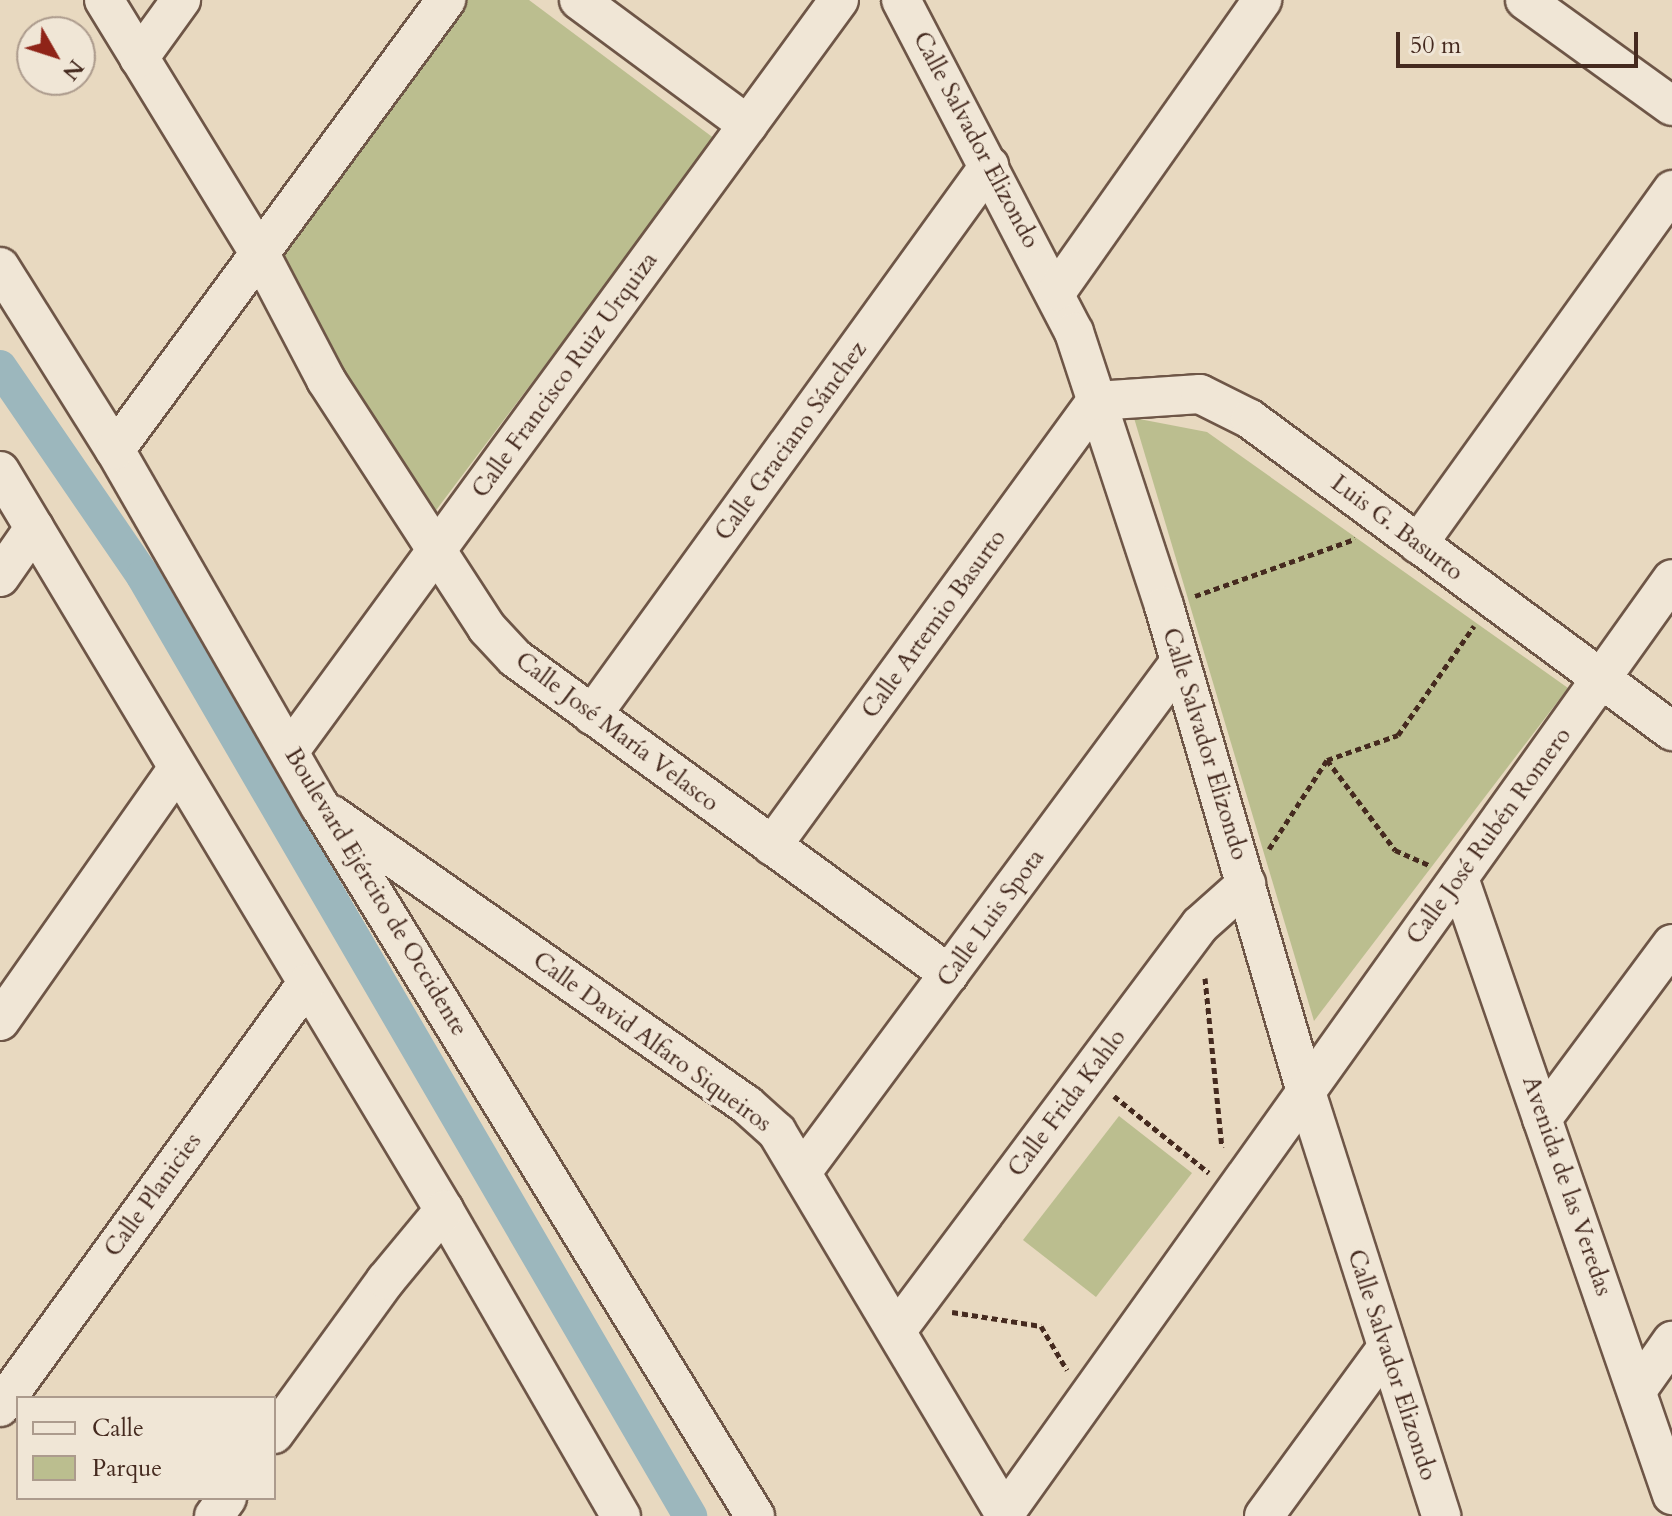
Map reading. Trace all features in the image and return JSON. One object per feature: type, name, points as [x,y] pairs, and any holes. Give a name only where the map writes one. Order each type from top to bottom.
[{"type":"street","name":"Calle José María Velasco","points":[[104,0],[261,256],[326,380],[438,548],[487,628],[515,658],[949,974]]},
{"type":"street","points":[[139,58],[181,0]]},
{"type":"street","points":[[115,450],[261,256],[446,0]]},
{"type":"street","points":[[579,0],[748,125]]},
{"type":"street","name":"Calle Francisco Ruiz Urquiza","points":[[291,749],[839,0]]},
{"type":"street","name":"Calle Salvador Elizondo","points":[[901,0],[1057,291],[1164,606],[1306,1092],[1385,1350],[1441,1516]]},
{"type":"street","points":[[1057,291],[1262,0]]},
{"type":"street","points":[[1535,3],[1672,106]]},
{"type":"street","name":"Calle Graciano Sánchez","points":[[592,715],[989,166]]},
{"type":"street","points":[[1406,535],[1672,190]]},
{"type":"street","name":"Boulevard Ejército de Occidente","points":[[0,267],[115,450],[291,749],[320,806],[755,1516]]},
{"type":"street","name":"Luis G. Basurto","points":[[1096,401],[1200,394],[1250,419],[1672,731]]},
{"type":"street","name":"Calle Artemio Basurto","points":[[772,846],[1096,401]]},
{"type":"street","points":[[0,471],[176,771],[444,1210],[621,1516]]},
{"type":"street","points":[[0,577],[34,528]]},
{"type":"street","name":"Calle José Rubén Romero","points":[[1004,1515],[1672,579]]},
{"type":"street","name":"Calle Luis Spota","points":[[802,1172],[1179,663]]},
{"type":"street","points":[[0,1021],[176,771]]},
{"type":"street","name":"Calle David Alfaro Siqueiros","points":[[320,806],[747,1105],[777,1132],[906,1318],[1004,1515]]},
{"type":"street","name":"Avenida de las Veredas","points":[[1459,878],[1638,1389],[1672,1495]]},
{"type":"street","name":"Calle Frida Kahlo","points":[[906,1318],[1200,925],[1246,884]]},
{"type":"street","points":[[1542,1119],[1672,944]]},
{"type":"street","name":"Calle Planicies","points":[[0,1407],[307,983]]},
{"type":"street","points":[[276,1431],[386,1280],[444,1210]]},
{"type":"street","points":[[1638,1389],[1672,1341]]},
{"type":"street","points":[[1264,1516],[1385,1350]]},
{"type":"path","points":[[1164,606],[1406,535]]},
{"type":"path","points":[[1246,884],[1327,760],[1398,735],[1493,599]]},
{"type":"path","points":[[1327,760],[1395,850],[1459,878]]},
{"type":"path","points":[[1200,925],[1223,1156]]},
{"type":"path","points":[[1088,1075],[1226,1187],[1223,1208]]},
{"type":"path","points":[[906,1318],[1041,1326],[1085,1401]]},
{"type":"green space","points":[[460,0],[529,0],[715,139],[422,529],[275,261]]},
{"type":"green space","points":[[1134,418],[1207,432],[1568,688],[1314,1021]]},
{"type":"green space","points":[[1119,1116],[1192,1173],[1096,1297],[1023,1240]]},
{"type":"waterway","points":[[0,367],[143,576],[690,1516]]}]
